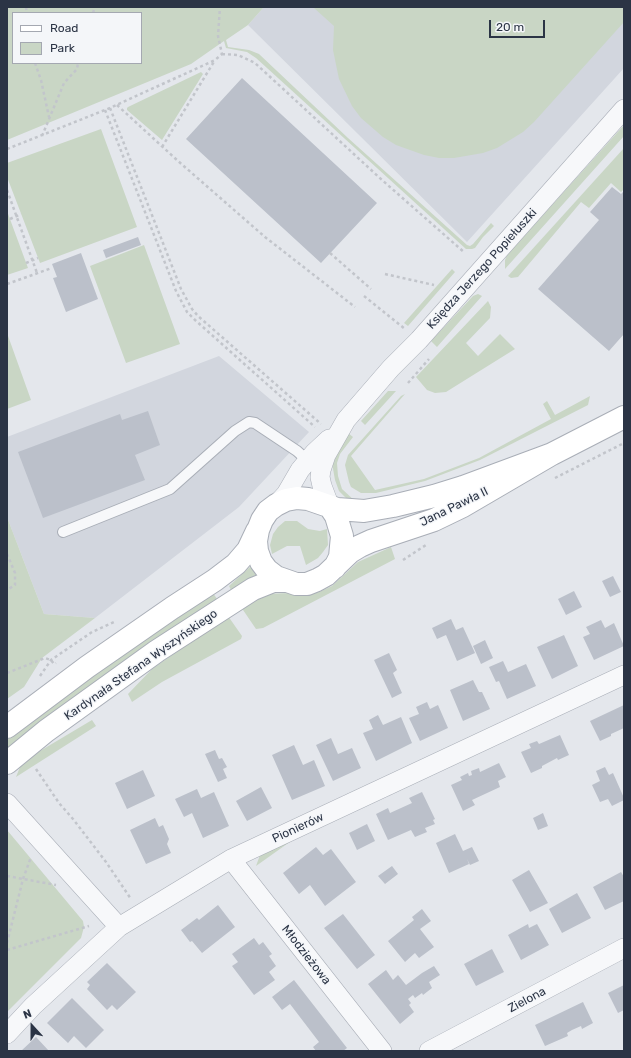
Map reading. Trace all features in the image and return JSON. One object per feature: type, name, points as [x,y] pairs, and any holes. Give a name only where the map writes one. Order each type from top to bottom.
[{"type":"main road","name":"Jana Pawła II","points":[[335,568],[350,552],[360,546],[434,520],[458,509],[552,454],[624,417]]},
{"type":"main road","name":"Jana Pawła II","points":[[330,506],[337,509],[364,511],[393,506],[434,496],[552,454]]},
{"type":"main road","points":[[7,727],[87,667],[231,568],[248,550],[262,520],[268,511],[276,505],[286,500],[297,498],[308,499],[330,506],[336,516],[342,536],[340,557],[335,568],[317,580],[307,584],[296,584],[283,581],[276,577],[261,562],[257,551],[256,541],[258,530]]},
{"type":"main road","name":"Kardynała Stefana Wyszyńskiego","points":[[7,763],[52,727],[158,652],[253,589],[273,581],[283,581]]},
{"type":"street","name":"Księdza Jerzego Popiełuszki","points":[[276,505],[286,494],[300,470],[314,452],[340,428],[391,368],[424,334],[624,109]]},
{"type":"street","name":"Księdza Jerzego Popiełuszki","points":[[330,506],[320,477],[326,455],[340,428]]},
{"type":"street","name":"Pionierów","points":[[7,1034],[33,1006],[119,927],[231,859],[624,675]]},
{"type":"street","points":[[7,803],[119,927]]},
{"type":"street","name":"Młodzieżowa","points":[[231,859],[382,1051]]},
{"type":"street","name":"Zielona","points":[[429,1051],[624,948]]},
{"type":"lane","points":[[62,532],[170,489],[235,431],[249,422],[255,423],[297,451],[308,461]]},
{"type":"path","points":[[220,7],[218,36],[222,54]]},
{"type":"path","points":[[7,149],[117,105],[215,60],[222,54],[238,56],[255,63],[382,180],[465,252]]},
{"type":"path","points":[[162,147],[215,60]]},
{"type":"path","points":[[35,64],[41,80],[44,99],[50,118]]},
{"type":"path","points":[[42,136],[64,83],[77,69],[78,64]]},
{"type":"path","points":[[117,105],[162,147],[265,237],[354,307]]},
{"type":"path","points":[[105,110],[176,291],[187,312],[319,430],[323,425],[198,316],[189,304],[181,289],[110,108]]},
{"type":"path","points":[[7,190],[38,273]]},
{"type":"path","points":[[10,219],[21,214]]},
{"type":"path","points":[[330,253],[371,289]]},
{"type":"path","points":[[26,263],[38,258]]},
{"type":"path","points":[[7,284],[52,268]]},
{"type":"path","points":[[385,274],[434,285]]},
{"type":"path","points":[[364,296],[408,331]]},
{"type":"path","points":[[7,554],[15,573],[15,585],[7,590]]},
{"type":"path","points":[[38,678],[51,660],[100,628],[118,619]]},
{"type":"path","points":[[7,673],[45,658],[51,660],[54,664],[57,663]]},
{"type":"path","points":[[36,769],[59,803],[106,862],[132,900]]},
{"type":"path","points":[[7,943],[23,879],[32,854]]},
{"type":"path","points":[[7,876],[56,885]]},
{"type":"path","points":[[7,950],[89,926]]},
{"type":"shaded area","points":[[264,7],[624,7],[624,68],[467,242],[248,25]]},
{"type":"shaded area","points":[[219,356],[309,432],[239,507],[95,618],[44,614],[7,517],[7,437]]},
{"type":"green space","points":[[7,7],[264,7],[248,25],[226,40],[228,47],[249,50],[259,54],[348,138],[467,245],[470,246],[473,244],[491,223],[494,226],[475,248],[466,249],[256,58],[247,52],[226,48],[224,41],[191,64],[7,140]]},
{"type":"green space","points":[[624,7],[624,22],[534,122],[523,132],[497,148],[483,153],[454,158],[439,158],[424,155],[396,145],[383,137],[361,118],[352,106],[339,79],[333,50],[334,26],[314,8]]},
{"type":"green space","points":[[201,72],[203,74],[162,140],[127,110],[128,107]]},
{"type":"green space","points":[[624,125],[624,136],[505,269],[505,260],[507,255]]},
{"type":"green space","points":[[101,129],[137,227],[40,263],[7,177],[7,163]]},
{"type":"green space","points":[[624,148],[624,189],[621,192],[611,183],[589,208],[581,202],[518,277],[511,278],[508,276]]},
{"type":"green space","points":[[7,211],[28,268],[7,275]]},
{"type":"green space","points":[[144,245],[180,344],[126,363],[90,266]]},
{"type":"green space","points":[[452,269],[455,272],[408,326],[404,323]]},
{"type":"green space","points":[[478,294],[482,296],[437,347],[431,341],[473,296]]},
{"type":"green space","points":[[488,301],[491,307],[490,318],[466,343],[478,356],[500,334],[515,349],[446,392],[435,393],[427,390],[416,377]]},
{"type":"green space","points":[[7,333],[31,400],[7,409]]},
{"type":"green space","points":[[388,391],[396,391],[365,425],[361,421]]},
{"type":"green space","points":[[405,394],[351,456],[375,490],[424,479],[479,458],[551,419],[543,404],[547,401],[555,415],[590,396],[588,405],[480,460],[425,481],[376,493],[361,493],[351,487],[349,482],[345,465],[348,455],[401,396]]},
{"type":"green space","points":[[348,433],[353,437],[340,454],[337,463],[338,476],[342,489],[355,501],[346,498],[339,491],[335,480],[332,463]]},
{"type":"green space","points":[[7,517],[44,614],[95,618],[42,658],[24,687],[7,699]]},
{"type":"green space","points":[[285,521],[297,521],[308,529],[320,531],[327,529],[328,545],[318,558],[306,565],[300,546],[287,546],[272,554],[270,545],[273,534]]},
{"type":"green space","points":[[391,547],[395,559],[263,628],[256,629],[241,607],[265,594],[289,593],[305,595],[319,592],[332,586],[358,562]]},
{"type":"green space","points":[[251,566],[259,576],[231,590],[229,586]]},
{"type":"green space","points":[[213,593],[217,599],[144,649],[7,749],[7,740],[30,722],[139,642]]},
{"type":"green space","points":[[228,616],[242,636],[241,639],[162,682],[132,702],[128,694],[152,669]]},
{"type":"green space","points":[[92,720],[96,726],[16,777],[20,767],[35,754]]},
{"type":"green space","points":[[7,830],[83,921],[84,927],[81,938],[7,1012]]},
{"type":"green space","points":[[301,834],[256,866],[260,855]]},
{"type":"building","points":[[242,78],[377,203],[321,263],[186,139]]},
{"type":"building","points":[[612,187],[621,194],[624,191],[624,334],[609,351],[538,289],[599,220],[590,212]]},
{"type":"building","points":[[138,237],[141,245],[106,258],[103,250]]},
{"type":"building","points":[[81,253],[98,299],[66,312],[53,278],[57,277],[52,264]]},
{"type":"building","points":[[148,411],[160,445],[135,455],[145,480],[43,518],[18,452],[120,414],[122,420]]},
{"type":"building","points":[[613,576],[621,592],[610,597],[602,581]]},
{"type":"building","points":[[574,591],[582,607],[566,615],[558,599]]},
{"type":"building","points":[[451,619],[456,630],[463,627],[475,653],[457,661],[446,635],[437,639],[432,628]]},
{"type":"building","points":[[601,620],[605,628],[614,623],[624,646],[594,660],[583,637],[590,634],[586,627]]},
{"type":"building","points":[[564,635],[578,666],[552,679],[537,647]]},
{"type":"building","points":[[485,640],[493,658],[481,664],[473,646]]},
{"type":"building","points":[[389,653],[397,670],[393,673],[402,693],[392,698],[374,660]]},
{"type":"building","points":[[503,661],[508,672],[526,664],[536,686],[507,699],[499,681],[496,682],[489,667]]},
{"type":"building","points":[[473,680],[479,692],[482,692],[490,709],[463,721],[450,690]]},
{"type":"building","points":[[427,702],[430,709],[438,705],[448,728],[420,741],[409,718],[419,714],[416,707]]},
{"type":"building","points":[[624,705],[624,728],[600,741],[590,721]]},
{"type":"building","points":[[378,715],[383,725],[401,717],[412,743],[376,761],[363,733],[373,729],[369,720]]},
{"type":"building","points":[[560,735],[569,755],[558,760],[557,758],[531,773],[521,752],[531,748],[529,744],[537,741],[539,744]]},
{"type":"building","points":[[331,738],[338,754],[352,748],[361,768],[333,781],[316,745]]},
{"type":"building","points":[[294,745],[303,765],[314,760],[325,786],[292,800],[272,755]]},
{"type":"building","points":[[215,750],[219,759],[222,758],[227,767],[223,769],[227,778],[218,782],[205,754]]},
{"type":"building","points":[[499,763],[506,777],[498,781],[500,787],[472,800],[475,805],[463,811],[451,785],[462,780],[460,777],[468,773],[469,776],[472,775],[471,771],[479,768],[480,772]]},
{"type":"building","points":[[605,767],[609,775],[613,773],[624,798],[624,800],[612,806],[608,799],[600,802],[592,785],[600,781],[596,771]]},
{"type":"building","points":[[143,770],[155,796],[127,809],[115,783]]},
{"type":"building","points":[[261,787],[272,808],[247,821],[236,801]]},
{"type":"building","points":[[197,789],[201,798],[214,792],[229,826],[203,838],[192,813],[184,817],[175,799]]},
{"type":"building","points":[[422,792],[435,819],[433,820],[435,824],[425,828],[427,832],[415,837],[411,830],[388,840],[376,814],[388,808],[390,813],[412,803],[409,798]]},
{"type":"building","points":[[543,813],[548,826],[538,830],[533,818]]},
{"type":"building","points":[[155,818],[159,827],[163,825],[169,839],[167,844],[171,853],[146,864],[130,830]]},
{"type":"building","points":[[367,824],[375,841],[357,850],[349,833]]},
{"type":"building","points":[[455,834],[463,851],[472,847],[479,861],[470,865],[467,859],[469,864],[449,873],[436,843]]},
{"type":"building","points":[[316,847],[323,855],[331,849],[356,882],[325,906],[310,885],[299,894],[283,873]]},
{"type":"building","points":[[392,866],[398,874],[385,884],[378,876]]},
{"type":"building","points":[[529,870],[548,903],[530,912],[512,880]]},
{"type":"building","points":[[621,872],[624,877],[624,901],[605,910],[593,887]]},
{"type":"building","points":[[577,893],[591,918],[562,933],[549,909]]},
{"type":"building","points":[[218,905],[235,927],[202,953],[192,941],[190,942],[181,930],[197,918],[199,920]]},
{"type":"building","points":[[422,909],[431,921],[420,929],[434,947],[419,958],[415,953],[405,962],[388,941],[414,920],[412,917]]},
{"type":"building","points":[[343,914],[375,955],[357,969],[324,928]]},
{"type":"building","points":[[528,924],[529,928],[537,924],[549,945],[521,960],[508,935]]},
{"type":"building","points":[[254,938],[259,945],[263,942],[272,954],[269,956],[276,966],[269,972],[275,980],[254,995],[232,966],[238,962],[232,954]]},
{"type":"building","points":[[492,949],[504,972],[476,986],[464,964]]},
{"type":"building","points":[[107,963],[136,992],[117,1010],[112,1005],[107,1010],[87,989],[90,985],[87,982]]},
{"type":"building","points":[[434,966],[440,975],[429,982],[432,988],[423,995],[422,993],[415,998],[413,995],[408,999],[411,1003],[409,1005],[414,1012],[400,1024],[368,984],[386,970],[393,980],[398,975],[406,985]]},
{"type":"building","points":[[294,980],[347,1048],[343,1051],[316,1051],[313,1047],[319,1042],[290,1004],[282,1010],[272,997]]},
{"type":"building","points":[[624,985],[624,1010],[618,1013],[608,993]]},
{"type":"building","points":[[72,998],[104,1030],[86,1048],[74,1036],[68,1043],[47,1023]]},
{"type":"building","points":[[583,1002],[593,1023],[582,1029],[581,1026],[572,1030],[567,1033],[568,1036],[545,1046],[535,1025]]},
{"type":"building","points":[[36,1037],[49,1051],[21,1051]]}]
